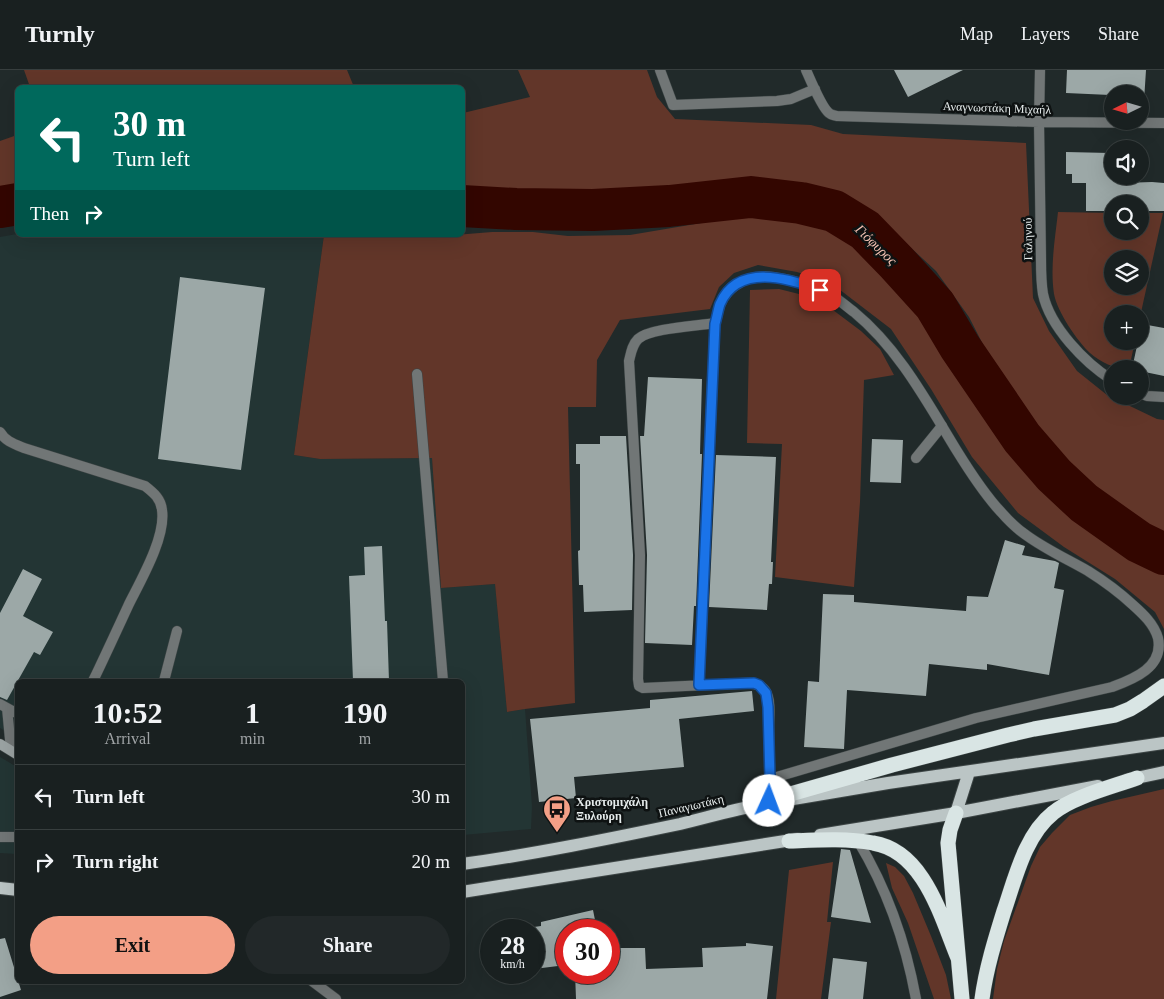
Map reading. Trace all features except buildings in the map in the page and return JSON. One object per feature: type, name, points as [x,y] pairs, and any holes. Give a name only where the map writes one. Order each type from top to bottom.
[{"type":"highway","points":[[765,803],[802,790],[983,741],[1034,729],[1106,717],[1143,702],[1164,686]]},
{"type":"highway","points":[[982,999],[987,970],[1010,894],[1024,855],[1038,828],[1054,812],[1066,805],[1137,778]]},
{"type":"highway","points":[[956,813],[948,843],[962,999]]},
{"type":"highway","points":[[789,841],[841,840],[873,843],[886,846],[902,855],[912,864],[932,895],[958,958]]},
{"type":"main road","name":"Παναγιωτάκη","points":[[465,864],[602,840],[765,803],[1164,743]]},
{"type":"main road","points":[[956,813],[969,772]]},
{"type":"main road","points":[[465,892],[956,813],[1164,772]]},
{"type":"main road","points":[[1,885],[15,889]]},
{"type":"street","points":[[660,70],[673,105],[777,101],[790,98],[815,90],[806,70]]},
{"type":"street","name":"Γαληνού","points":[[1040,70],[1041,280],[1043,295],[1050,314],[1068,340],[1104,374]]},
{"type":"street","name":"Αναγνωστάκη Μιχαήλ","points":[[815,90],[827,111],[837,116],[1039,122],[1164,123]]},
{"type":"street","points":[[699,685],[715,324],[720,304],[729,290],[739,283],[753,277],[766,276],[786,279],[832,295],[867,323],[884,340],[901,362],[970,471],[1000,511],[1026,535],[1089,572],[1120,593],[1144,615],[1153,627],[1158,638],[1158,650],[1156,660],[1151,667],[1132,679],[1112,687],[976,718],[770,779]]},
{"type":"street","points":[[715,324],[646,334],[638,339],[632,349],[629,361],[640,555],[639,686],[643,688],[749,683],[763,688],[766,693],[768,707],[770,779],[765,803]]},
{"type":"street","points":[[417,374],[443,679]]},
{"type":"street","points":[[1149,396],[1164,397]]},
{"type":"street","points":[[916,458],[942,426]]},
{"type":"street","points":[[0,432],[3,437],[12,443],[24,448],[145,486],[160,501],[162,520],[156,545],[94,679]]},
{"type":"street","points":[[165,679],[177,631]]},
{"type":"street","points":[[4,706],[15,712]]},
{"type":"street","points":[[4,706],[14,752]]},
{"type":"street","points":[[0,744],[14,752]]},
{"type":"street","points":[[0,837],[15,837]]},
{"type":"street","points":[[858,842],[885,894],[901,937],[914,983],[916,999]]},
{"type":"street","points":[[316,984],[336,999]]},
{"type":"shaded area","points":[[24,70],[347,70],[353,85],[29,85]]},
{"type":"shaded area","points":[[518,70],[647,70],[657,97],[675,119],[811,125],[843,134],[1026,143],[1033,298],[1049,331],[1077,371],[1104,393],[1104,405],[1128,405],[1157,419],[1164,420],[1164,538],[1155,535],[1083,486],[1043,444],[998,374],[969,317],[936,271],[868,208],[817,190],[751,187],[570,199],[465,196],[465,113],[530,97]]},
{"type":"shaded area","points":[[15,136],[15,195],[0,199],[0,141]]},
{"type":"shaded area","points":[[1058,212],[1104,213],[1104,240],[1149,240],[1149,213],[1163,213],[1149,276],[1149,250],[1104,250],[1104,295],[1145,295],[1143,305],[1104,305],[1104,350],[1133,350],[1131,360],[1104,360],[1104,362],[1090,353],[1074,334],[1059,309],[1054,294],[1053,253]]},
{"type":"shaded area","points":[[737,217],[806,217],[836,229],[875,254],[929,314],[984,402],[1030,470],[1078,514],[1152,565],[1164,571],[1164,629],[1155,612],[1115,579],[1064,547],[1018,513],[972,457],[931,389],[891,329],[831,283],[797,272],[758,265],[734,273],[719,287],[710,309],[620,320],[597,360],[596,407],[568,407],[575,703],[507,712],[495,584],[441,588],[432,458],[320,459],[294,455],[324,237],[465,237],[465,234],[492,232],[533,232],[568,236],[630,235]]},
{"type":"shaded area","points":[[15,234],[15,237],[324,237],[294,455],[320,459],[432,458],[441,588],[495,584],[507,712],[525,709],[532,806],[531,829],[465,835],[465,679],[15,679],[15,737],[0,728],[0,237]]},
{"type":"shaded area","points":[[779,289],[807,296],[833,310],[861,331],[880,349],[894,375],[864,380],[860,502],[854,587],[775,577],[782,444],[747,443],[750,290]]},
{"type":"shaded area","points":[[0,757],[15,766],[15,854],[0,853]]},
{"type":"shaded area","points":[[1164,789],[1164,999],[993,999],[997,969],[1004,941],[1031,866],[1040,847],[1070,815],[1112,801]]},
{"type":"shaded area","points":[[833,862],[827,922],[831,922],[821,999],[776,999],[789,870]]},
{"type":"shaded area","points":[[886,863],[895,867],[904,876],[913,893],[946,975],[951,999],[934,999],[908,923],[892,888]]},
{"type":"waterway","name":"Γιόφυρος","points":[[465,206],[593,210],[669,206],[751,197],[801,203],[834,211],[865,230],[935,305],[960,347],[1022,438],[1054,475],[1084,503],[1139,542],[1164,554]]},
{"type":"waterway","name":"Γιόφυρος","points":[[0,207],[15,204]]},
{"type":"place","name":"Χριστομιχάλη Ξυλούρη","points":[[557,833]]},
{"type":"route","points":[[769,801],[768,707],[766,693],[763,688],[754,683],[699,685],[715,324],[720,304],[729,290],[753,277],[766,276],[786,279],[820,290]]}]
